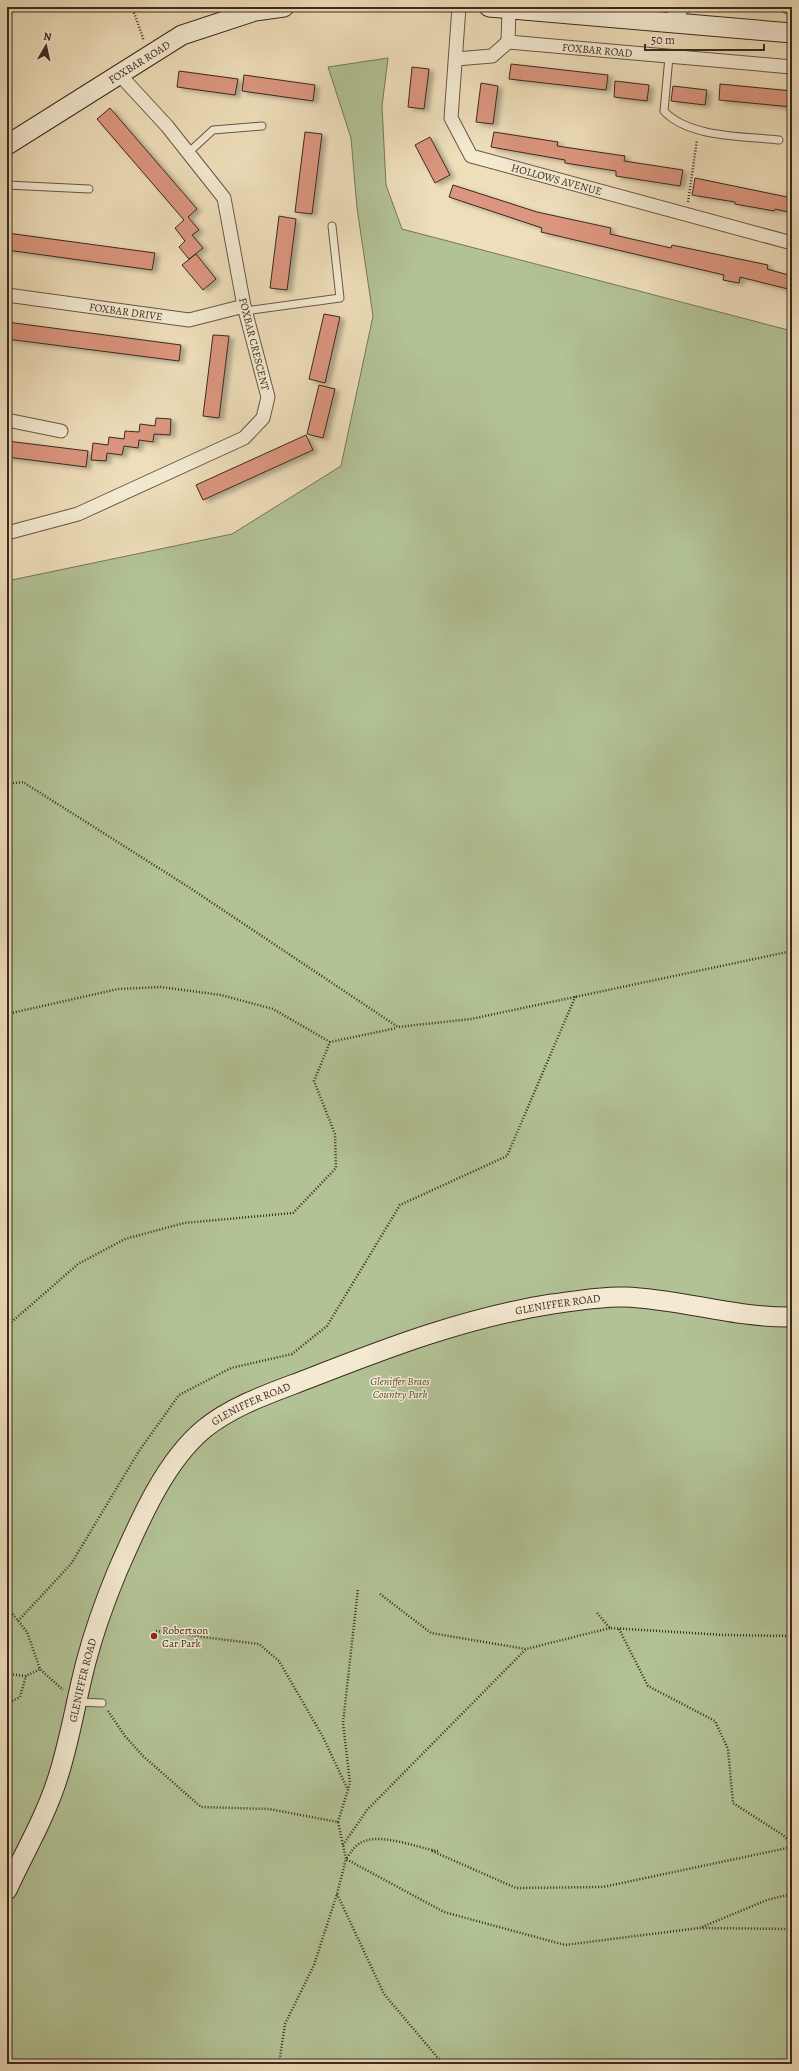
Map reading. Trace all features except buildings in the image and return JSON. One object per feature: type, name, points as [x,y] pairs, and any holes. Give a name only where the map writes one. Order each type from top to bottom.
[{"type":"main road","name":"FOXBAR ROAD","points":[[7,145],[182,34],[256,11],[284,7]]},
{"type":"main road","points":[[489,7],[792,33]]},
{"type":"main road","name":"GLENIFFER ROAD","points":[[7,1890],[58,1778],[87,1659],[102,1611],[118,1572],[153,1497],[186,1447],[204,1429],[232,1410],[328,1371],[451,1326],[513,1310],[581,1300],[622,1297],[660,1300],[766,1318],[792,1317]]},
{"type":"street","name":"HOLLOWS AVENUE","points":[[459,7],[451,118],[471,156],[792,243]]},
{"type":"street","points":[[666,23],[684,7]]},
{"type":"street","points":[[788,7],[792,8]]},
{"type":"street","points":[[456,59],[492,56],[508,42],[509,9]]},
{"type":"street","name":"FOXBAR ROAD","points":[[508,42],[792,68]]},
{"type":"street","name":"FOXBAR CRESCENT","points":[[7,533],[78,514],[244,438],[263,418],[268,397],[244,308],[224,198],[167,126],[119,74]]},
{"type":"street","name":"FOXBAR DRIVE","points":[[7,295],[189,320],[244,308]]},
{"type":"street","points":[[7,420],[61,431]]},
{"type":"lane","points":[[669,57],[664,111],[672,119],[699,131],[779,140]]},
{"type":"lane","points":[[188,153],[213,130],[262,126]]},
{"type":"lane","points":[[7,185],[89,189]]},
{"type":"lane","points":[[244,308],[340,298],[332,226]]},
{"type":"lane","points":[[76,1702],[102,1703]]},
{"type":"path","points":[[132,7],[149,55]]},
{"type":"path","points":[[686,214],[699,131]]},
{"type":"path","points":[[7,784],[23,782],[187,886],[398,1028]]},
{"type":"path","points":[[7,1014],[118,989],[160,988],[221,995],[273,1009],[330,1042],[398,1028],[471,1019],[576,995],[792,951]]},
{"type":"path","points":[[18,1621],[71,1564],[139,1451],[179,1395],[231,1368],[292,1354],[327,1326],[400,1205],[507,1156],[576,995]]},
{"type":"path","points":[[7,1326],[78,1264],[125,1240],[184,1223],[293,1212],[336,1168],[335,1134],[314,1081],[330,1042]]},
{"type":"path","points":[[358,1589],[343,1723],[350,1783],[338,1822],[346,1859],[444,1912],[565,1945],[699,1928],[792,1928]]},
{"type":"path","points":[[380,1594],[431,1633],[526,1649],[610,1628],[725,1635],[792,1636]]},
{"type":"path","points":[[7,1606],[27,1632],[40,1669],[76,1702]]},
{"type":"path","points":[[597,1613],[610,1628]]},
{"type":"path","points":[[279,2064],[285,2024],[314,1966],[337,1894],[346,1859],[357,1845],[371,1839],[396,1841],[429,1850],[516,1888],[603,1887],[792,1845],[783,1835],[733,1803],[728,1749],[715,1721],[648,1686],[619,1629]]},
{"type":"path","points":[[156,1631],[259,1644],[279,1661],[322,1737],[348,1790]]},
{"type":"path","points":[[343,1845],[367,1810],[526,1649]]},
{"type":"path","points":[[7,1674],[26,1676],[40,1669]]},
{"type":"path","points":[[7,1704],[20,1697],[26,1676]]},
{"type":"path","points":[[102,1703],[125,1736],[143,1756],[201,1806],[269,1809],[338,1822]]},
{"type":"path","points":[[429,1850],[438,1851]]},
{"type":"path","points":[[337,1894],[384,1994],[443,2064]]},
{"type":"path","points":[[699,1928],[767,1900],[792,1894]]},
{"type":"green space","name":"Gleniffer Braes Country Park","points":[[388,58],[382,106],[386,185],[402,229],[792,331],[792,2064],[7,2064],[7,581],[232,534],[341,466],[373,316],[357,208],[351,138],[328,67]]},
{"type":"place","name":"Robertson Car Park","points":[[154,1636]]}]
